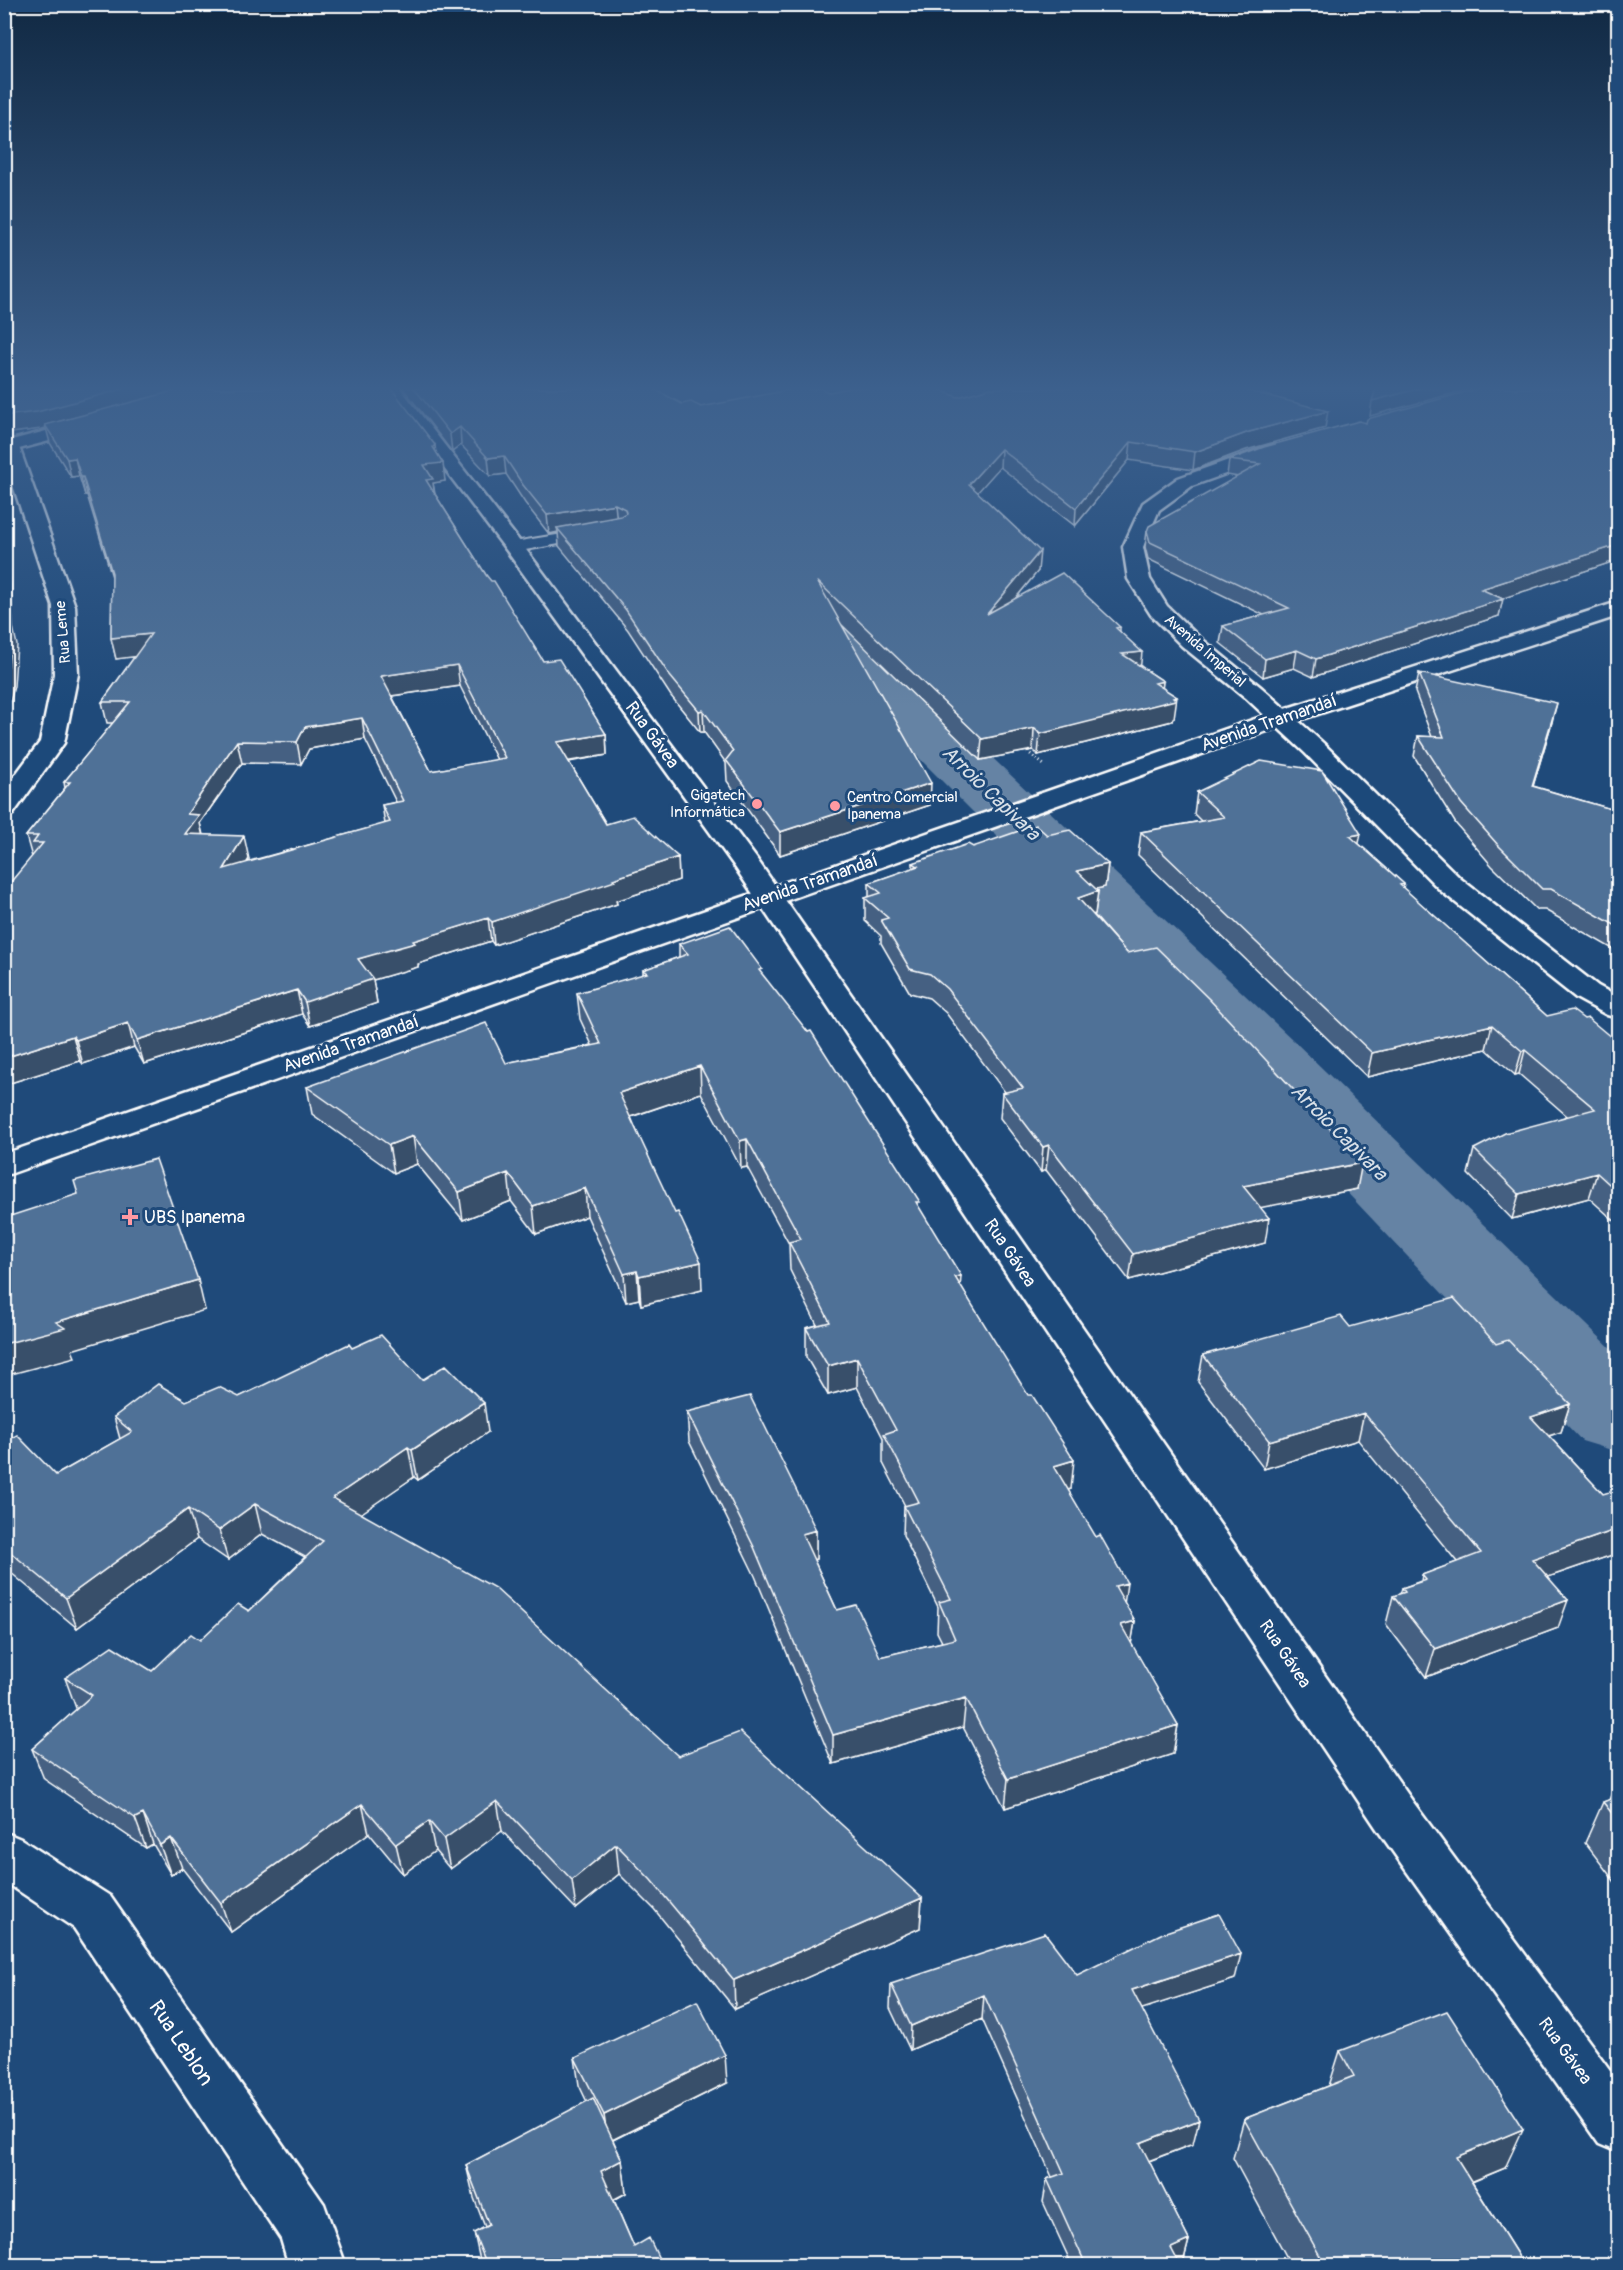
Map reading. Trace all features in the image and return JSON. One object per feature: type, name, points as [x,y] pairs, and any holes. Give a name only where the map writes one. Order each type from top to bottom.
[{"type":"street","name":"Rua Leme","points":[[4,808],[52,743],[66,674],[64,606],[24,494]]},
{"type":"street","name":"Rua Gávea","points":[[473,494],[746,864],[1396,1817],[1618,2125]]},
{"type":"street","name":"Avenida Imperial","points":[[1168,494],[1150,507],[1133,547],[1140,579],[1159,610],[1190,641],[1314,748],[1451,885],[1587,992],[1618,1009]]},
{"type":"street","name":"Avenida Tramandaí","points":[[4,1166],[1281,718],[1618,609]]},
{"type":"street","name":"Rua Leblon","points":[[4,1854],[92,1912],[304,2224],[318,2265]]},
{"type":"lane","points":[[514,547],[606,532]]},
{"type":"path","points":[[1024,748],[1075,790]]},
{"type":"building","points":[[88,494],[435,494],[486,575],[494,581],[543,661],[559,659],[606,734],[557,742],[606,824],[633,816],[678,857],[613,879],[615,881],[492,922],[488,918],[413,941],[415,943],[358,959],[373,979],[305,1002],[297,990],[137,1040],[128,1023],[76,1040],[73,1036],[4,1058],[4,890],[43,843],[33,843],[38,836],[26,836],[70,782],[64,782],[130,702],[102,702],[151,634],[111,638],[112,573]],"holes":[[[457,665],[505,758],[431,771],[381,676]],[[362,718],[403,801],[382,805],[390,822],[224,869],[244,836],[185,834],[199,815],[187,814],[237,741],[297,742],[305,727]]]},
{"type":"building","points":[[530,494],[980,494],[1040,551],[987,614],[1062,573],[1120,627],[1116,628],[1142,652],[1122,654],[1163,681],[1155,683],[1177,697],[1173,698],[1175,700],[1040,734],[1034,728],[982,739],[817,581],[931,783],[780,832],[726,760],[733,751],[703,710],[699,711],[670,676],[626,610],[557,528],[621,516],[626,513],[625,509],[615,504],[547,515]]},
{"type":"building","points":[[1058,494],[1088,494],[1076,508]]},
{"type":"building","points":[[1206,494],[1618,494],[1618,545],[1481,589],[1503,599],[1316,659],[1297,650],[1265,659],[1223,626],[1289,608],[1150,542],[1147,531],[1149,526]]},
{"type":"building","points":[[4,549],[8,625],[12,625],[4,680]]},
{"type":"building","points":[[1419,673],[1557,703],[1532,786],[1618,811],[1618,927],[1551,889],[1542,889],[1498,845],[1461,803],[1418,736],[1444,737]]},
{"type":"building","points":[[1261,761],[1322,771],[1361,834],[1350,836],[1404,884],[1400,885],[1547,1016],[1572,1010],[1584,1019],[1588,1018],[1618,1043],[1618,1192],[1597,1173],[1519,1194],[1474,1149],[1505,1133],[1595,1109],[1492,1025],[1372,1053],[1141,832],[1224,817],[1197,792]]},
{"type":"building","points":[[1036,825],[1047,835],[1070,830],[1108,864],[1077,871],[1098,891],[1078,898],[1127,953],[1156,947],[1210,1000],[1362,1163],[1243,1186],[1269,1218],[1133,1254],[1049,1145],[1043,1147],[1002,1093],[1023,1088],[947,989],[930,974],[910,969],[881,920],[888,918],[865,898],[881,893],[869,883],[918,866],[913,863],[968,844],[973,847]]},
{"type":"building","points":[[730,926],[762,969],[759,970],[808,1032],[811,1031],[920,1202],[916,1202],[961,1276],[955,1277],[1028,1395],[1032,1395],[1074,1460],[1054,1466],[1096,1537],[1100,1535],[1127,1583],[1115,1586],[1135,1621],[1121,1625],[1178,1725],[1008,1779],[966,1698],[833,1735],[754,1547],[687,1412],[750,1396],[816,1530],[802,1534],[837,1610],[856,1605],[880,1657],[955,1639],[939,1602],[951,1599],[904,1506],[919,1502],[884,1434],[896,1430],[857,1358],[828,1366],[806,1328],[830,1322],[789,1242],[801,1239],[747,1139],[740,1141],[700,1066],[619,1093],[675,1213],[678,1212],[701,1262],[639,1276],[637,1271],[624,1274],[585,1188],[533,1206],[508,1173],[459,1192],[413,1136],[389,1145],[307,1087],[486,1023],[506,1063],[601,1044],[577,993],[647,973],[643,970],[688,954],[679,944]]},
{"type":"building","points":[[156,1159],[198,1280],[56,1322],[65,1328],[4,1344],[4,1218],[78,1194],[74,1181]]},
{"type":"building","points":[[1454,1298],[1496,1344],[1508,1340],[1570,1404],[1531,1417],[1603,1494],[1616,1490],[1618,1492],[1618,1529],[1532,1559],[1568,1600],[1435,1649],[1393,1596],[1405,1592],[1402,1588],[1426,1580],[1422,1575],[1481,1553],[1364,1413],[1269,1441],[1203,1355],[1341,1316],[1350,1327]]},
{"type":"building","points":[[381,1335],[422,1380],[446,1365],[484,1403],[412,1450],[408,1447],[333,1498],[495,1588],[678,1756],[740,1732],[922,1898],[734,1980],[651,1880],[616,1844],[572,1880],[497,1801],[444,1839],[429,1821],[396,1844],[362,1804],[221,1903],[171,1838],[160,1845],[143,1814],[135,1818],[32,1749],[92,1695],[65,1678],[112,1646],[152,1671],[191,1634],[200,1640],[238,1604],[249,1611],[323,1541],[255,1504],[219,1530],[188,1509],[66,1598],[4,1547],[4,1442],[17,1435],[56,1475],[132,1432],[114,1417],[158,1384],[186,1401],[219,1387],[239,1397],[349,1344],[352,1348]]},
{"type":"building","points":[[1618,1790],[1618,1821],[1603,1802],[1616,1797],[1612,1792]]},
{"type":"building","points":[[1219,1914],[1241,1954],[1132,1990],[1199,2120],[1140,2143],[1189,2240],[1171,2248],[1180,2265],[1086,2265],[1047,2179],[1064,2173],[984,1995],[911,2026],[891,1984],[1045,1933],[1077,1975],[1163,1933]]},
{"type":"building","points":[[697,2001],[725,2055],[604,2115],[575,2058]]},
{"type":"building","points":[[1447,2011],[1523,2129],[1456,2157],[1524,2265],[1325,2265],[1244,2119],[1354,2076],[1340,2051]]},
{"type":"building","points":[[593,2098],[622,2160],[601,2171],[634,2247],[649,2238],[662,2265],[487,2265],[474,2233],[489,2225],[466,2165]]},
{"type":"waterway","name":"Arroio Capivara","points":[[777,552],[912,716],[1264,1057],[1618,1415]]},
{"type":"place","name":"Gigatech Informática","points":[[757,804]]},
{"type":"place","name":"Centro Comercial Ipanema","points":[[835,806]]},
{"type":"place","name":"UBS Ipanema","points":[[130,1217]]}]
